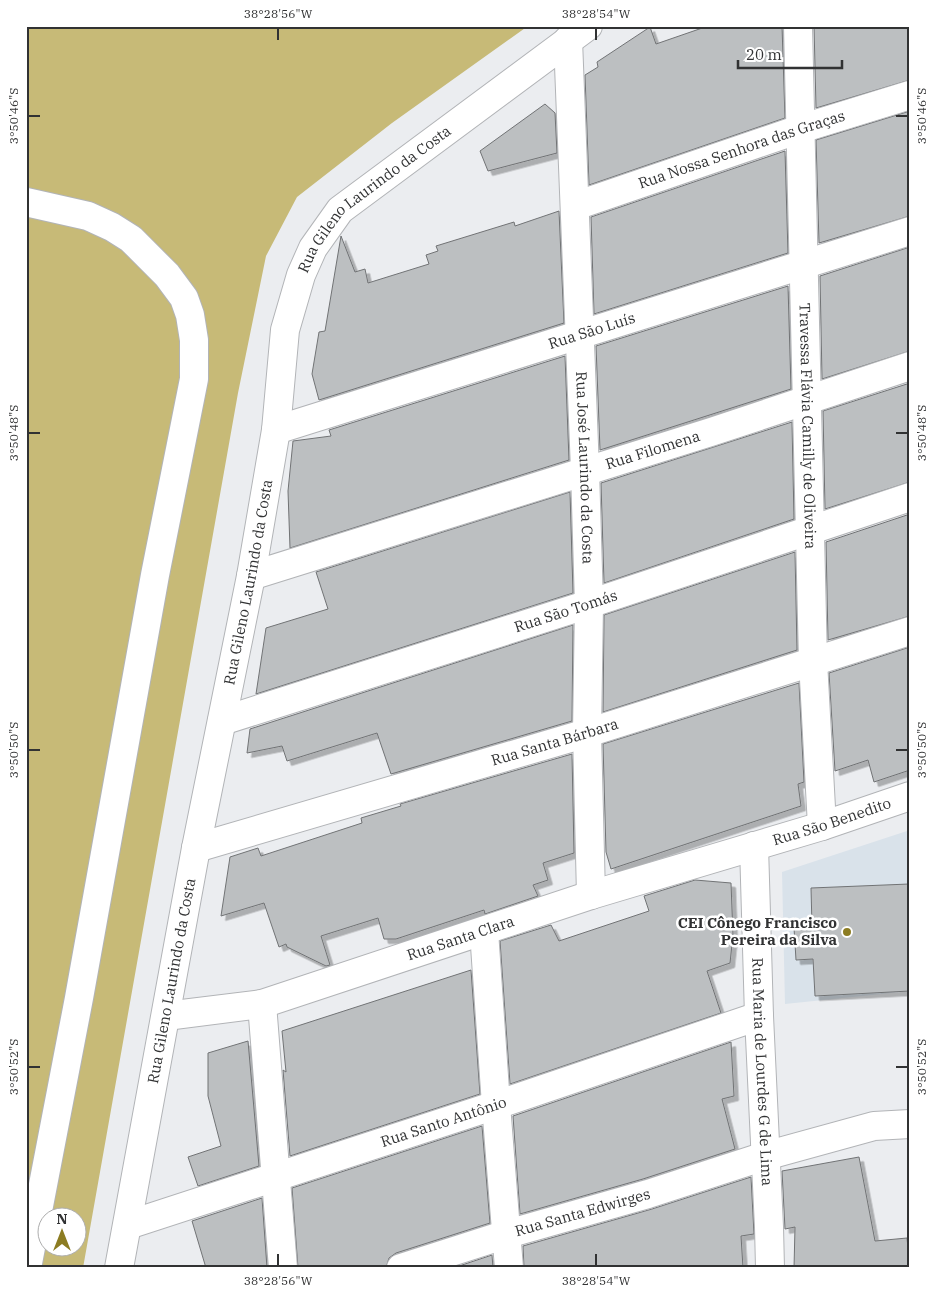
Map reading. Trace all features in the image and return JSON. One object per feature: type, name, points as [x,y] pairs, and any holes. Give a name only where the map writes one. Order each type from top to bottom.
[{"type":"street","name":"Travessa Flávia Camilly de Oliveira","points":[[798,26],[813,662],[822,826]]},
{"type":"street","name":"Rua José Laurindo da Costa","points":[[578,33],[575,206],[586,470],[589,604],[587,733],[591,895]]},
{"type":"street","name":"Rua Gileno Laurindo da Costa","points":[[119,1268],[196,848],[252,576],[276,430],[285,330],[301,275],[313,248],[340,210],[578,33]]},
{"type":"street","name":"Rua Nossa Senhora das Graças","points":[[575,206],[800,129],[910,95]]},
{"type":"street","points":[[26,202],[88,216],[112,227],[131,239],[167,275],[184,298],[190,315],[194,340],[194,379],[155,575],[79,998],[27,1268]]},
{"type":"street","name":"Rua São Luís","points":[[276,430],[910,231]]},
{"type":"street","name":"Rua Filomena","points":[[252,576],[711,432],[910,366]]},
{"type":"street","name":"Rua São Tomás","points":[[222,721],[589,604],[910,497]]},
{"type":"street","name":"Rua Santa Bárbara","points":[[196,848],[587,733],[910,631]]},
{"type":"street","name":"Rua São Benedito","points":[[754,846],[822,826],[910,796]]},
{"type":"street","name":"Rua Santa Clara","points":[[166,1016],[262,1004],[591,895],[754,846]]},
{"type":"street","name":"Rua Maria de Lourdes G de Lima","points":[[754,846],[770,1268]]},
{"type":"street","points":[[484,931],[509,1268]]},
{"type":"street","points":[[262,1004],[283,1268]]},
{"type":"street","name":"Rua Santo Antônio","points":[[128,1225],[496,1105],[759,1016]]},
{"type":"street","name":"Rua Santa Edwirges","points":[[401,1268],[507,1234],[648,1194],[765,1156],[874,1126],[910,1124]]},
{"type":"shaded area","points":[[26,26],[528,26],[392,123],[297,197],[266,256],[238,393],[88,1240],[88,1206],[38,1206],[38,1256],[85,1256],[83,1268],[26,1268]]},
{"type":"shaded area","name":"CEI Cônego Francisco Pereira da Silva","points":[[910,830],[910,991],[785,1004],[782,872]]},
{"type":"building","points":[[708,26],[782,26],[785,118],[589,185],[585,75],[598,67],[597,62],[650,27],[656,44]]},
{"type":"building","points":[[814,26],[910,26],[910,80],[816,108]]},
{"type":"building","points":[[545,104],[555,113],[557,153],[488,171],[480,151]]},
{"type":"building","points":[[910,111],[910,216],[819,243],[816,140]]},
{"type":"building","points":[[785,151],[788,253],[594,314],[591,217]]},
{"type":"building","points":[[559,211],[564,323],[319,400],[312,374],[319,332],[325,331],[341,236],[355,272],[365,269],[368,283],[429,264],[426,255],[438,251],[436,246],[514,222],[515,226]]},
{"type":"building","points":[[910,247],[910,351],[822,379],[820,276]]},
{"type":"building","points":[[788,286],[791,389],[600,450],[596,346]]},
{"type":"building","points":[[565,356],[569,460],[290,548],[288,491],[293,441],[331,436],[329,430]]},
{"type":"building","points":[[910,383],[910,482],[825,509],[823,411]]},
{"type":"building","points":[[792,422],[794,519],[604,583],[601,483]]},
{"type":"building","points":[[570,492],[573,593],[256,694],[266,628],[328,609],[316,572]]},
{"type":"building","points":[[910,514],[910,616],[828,640],[826,542]]},
{"type":"building","points":[[795,552],[797,650],[603,712],[604,615]]},
{"type":"building","points":[[573,625],[572,721],[391,774],[377,733],[287,761],[282,746],[247,753],[250,729]]},
{"type":"building","points":[[910,647],[910,770],[874,782],[868,760],[835,771],[829,673]]},
{"type":"building","points":[[799,683],[804,782],[798,784],[801,806],[611,869],[606,852],[603,744]]},
{"type":"building","points":[[572,754],[574,853],[543,863],[548,880],[533,885],[538,896],[485,914],[484,910],[396,939],[384,939],[378,918],[321,936],[330,965],[326,966],[287,947],[286,944],[279,947],[264,903],[221,916],[230,857],[258,848],[261,856],[362,823],[361,818],[401,806],[400,804]]},
{"type":"building","points":[[695,880],[731,883],[733,935],[730,963],[707,971],[721,1013],[510,1084],[500,941],[551,925],[559,941],[649,911],[644,896]]},
{"type":"building","points":[[909,884],[910,991],[815,996],[813,959],[796,960],[794,928],[812,927],[811,888]]},
{"type":"building","points":[[471,970],[480,1094],[290,1156],[282,1031]]},
{"type":"building","points":[[248,1041],[259,1166],[198,1186],[188,1157],[221,1146],[208,1096],[208,1053]]},
{"type":"building","points":[[731,1042],[734,1096],[722,1099],[735,1149],[643,1179],[520,1214],[513,1116]]},
{"type":"building","points":[[482,1126],[490,1223],[396,1253],[389,1258],[386,1268],[298,1268],[292,1188]]},
{"type":"building","points":[[859,1157],[875,1241],[907,1238],[910,1268],[794,1268],[795,1227],[785,1229],[782,1171]]},
{"type":"building","points":[[751,1177],[754,1234],[741,1236],[743,1268],[524,1268],[523,1246],[652,1209]]},
{"type":"building","points":[[262,1198],[267,1268],[206,1268],[192,1221]]},
{"type":"building","points":[[492,1255],[493,1268],[453,1268]]},
{"type":"place","name":"CEI Cônego Francisco Pereira da Silva","points":[[847,932]]}]
